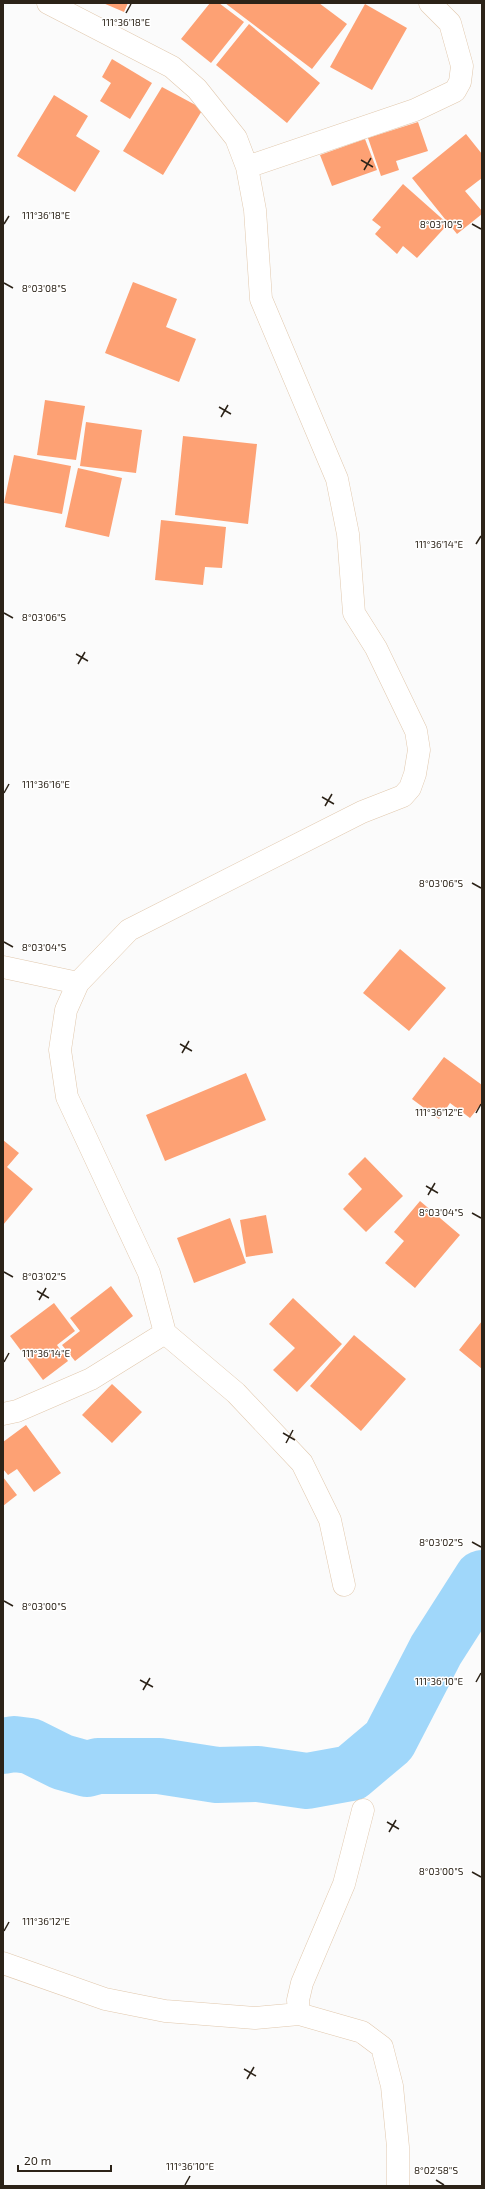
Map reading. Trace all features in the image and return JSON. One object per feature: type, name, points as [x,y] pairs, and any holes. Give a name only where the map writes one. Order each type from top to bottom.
[{"type":"street","points":[[48,3],[172,67],[197,89],[236,138],[247,167],[255,210],[262,299],[336,478],[348,534],[354,613],[376,648],[416,731],[419,750],[418,761],[410,788],[403,796],[340,823],[129,930],[78,983],[66,1010],[60,1050],[67,1097],[149,1273],[165,1333],[236,1393],[302,1463],[330,1520],[344,1585]]},
{"type":"street","points":[[247,167],[415,110],[455,91],[460,82],[462,66],[450,22],[430,3]]},
{"type":"street","points":[[3,967],[78,983]]},
{"type":"street","points":[[3,1414],[17,1411],[91,1378],[165,1333]]},
{"type":"street","points":[[300,2014],[298,2000],[302,1983],[344,1884],[363,1810]]},
{"type":"street","points":[[3,1963],[105,2000],[165,2011],[255,2018],[300,2014],[362,2032],[382,2047],[392,2086],[398,2147],[398,2186]]},
{"type":"building","points":[[103,3],[128,3],[124,12]]},
{"type":"building","points":[[210,3],[219,3],[244,22],[211,63],[181,39]]},
{"type":"building","points":[[225,3],[319,3],[347,24],[312,69]]},
{"type":"building","points":[[365,4],[407,28],[372,90],[330,67]]},
{"type":"building","points":[[249,24],[320,83],[287,123],[216,65]]},
{"type":"building","points":[[112,59],[152,83],[130,119],[100,101],[111,83],[102,77]]},
{"type":"building","points":[[162,87],[203,109],[163,175],[123,151]]},
{"type":"building","points":[[54,95],[88,116],[76,136],[100,151],[75,192],[17,156]]},
{"type":"building","points":[[418,122],[428,151],[396,161],[399,170],[381,176],[368,138]]},
{"type":"building","points":[[466,134],[482,154],[482,178],[465,191],[482,211],[482,214],[457,234],[412,178]]},
{"type":"building","points":[[365,139],[377,170],[332,186],[320,155]]},
{"type":"building","points":[[403,184],[448,224],[417,258],[403,246],[397,254],[375,234],[381,227],[372,220]]},
{"type":"building","points":[[133,282],[177,299],[166,327],[196,339],[179,382],[105,353]]},
{"type":"building","points":[[45,400],[85,406],[76,460],[37,455]]},
{"type":"building","points":[[86,422],[142,430],[136,473],[80,466]]},
{"type":"building","points":[[183,436],[257,444],[248,524],[175,515]]},
{"type":"building","points":[[14,455],[71,466],[62,514],[4,503]]},
{"type":"building","points":[[78,468],[122,478],[109,537],[65,527]]},
{"type":"building","points":[[161,520],[226,527],[222,568],[205,567],[203,585],[155,580]]},
{"type":"building","points":[[400,949],[446,988],[409,1031],[363,993]]},
{"type":"building","points":[[444,1057],[482,1085],[482,1103],[470,1118],[450,1103],[439,1119],[412,1099]]},
{"type":"building","points":[[246,1073],[266,1120],[165,1161],[146,1115]]},
{"type":"building","points":[[3,1140],[19,1153],[7,1167],[33,1189],[3,1225]]},
{"type":"building","points":[[365,1157],[403,1196],[366,1232],[343,1209],[362,1189],[348,1174]]},
{"type":"building","points":[[420,1201],[460,1235],[415,1288],[385,1263],[404,1241],[394,1232]]},
{"type":"building","points":[[266,1215],[273,1253],[246,1257],[240,1220]]},
{"type":"building","points":[[230,1218],[246,1263],[194,1283],[177,1238]]},
{"type":"building","points":[[111,1286],[133,1316],[75,1361],[62,1345],[80,1331],[70,1318]]},
{"type":"building","points":[[293,1298],[342,1344],[297,1392],[273,1370],[295,1348],[269,1324]]},
{"type":"building","points":[[54,1303],[75,1331],[57,1345],[68,1361],[43,1380],[10,1336]]},
{"type":"building","points":[[482,1321],[482,1369],[459,1350]]},
{"type":"building","points":[[354,1335],[406,1379],[361,1431],[310,1386]]},
{"type":"building","points":[[112,1384],[142,1412],[112,1443],[82,1415]]},
{"type":"building","points":[[26,1425],[61,1473],[34,1492],[17,1469],[8,1475],[3,1469],[3,1442]]},
{"type":"building","points":[[3,1477],[17,1495],[3,1506]]},
{"type":"waterway","points":[[3,1746],[14,1744],[30,1746],[62,1762],[87,1769],[98,1766],[159,1766],[217,1775],[258,1774],[307,1781],[351,1773],[389,1741],[436,1650],[482,1578]]}]
